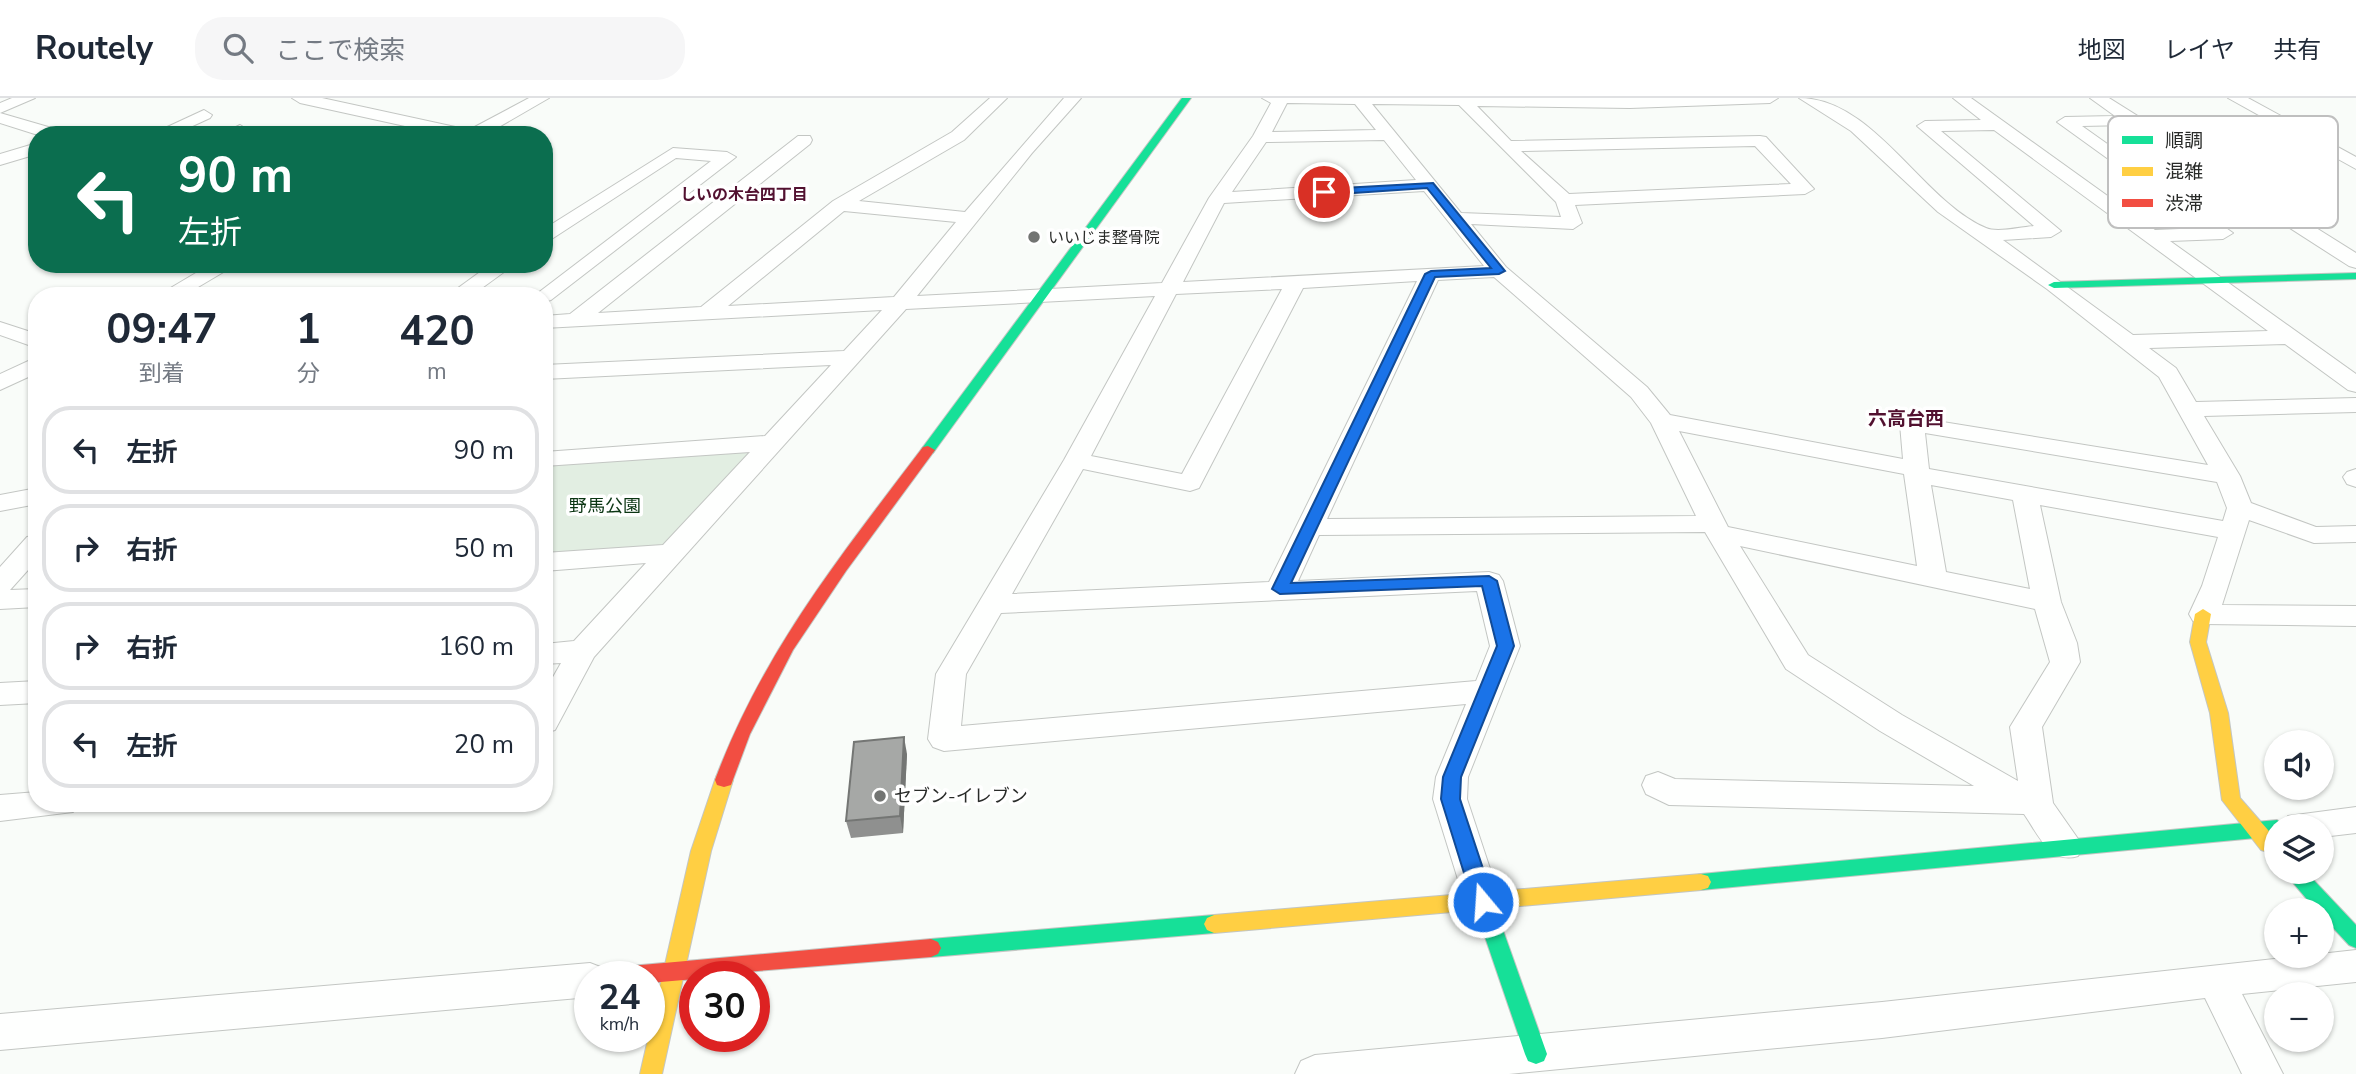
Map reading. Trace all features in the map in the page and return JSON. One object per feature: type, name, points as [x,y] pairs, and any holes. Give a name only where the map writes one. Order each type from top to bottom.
[{"type":"street","points":[[2,118],[27,98]]},
{"type":"street","points":[[301,98],[430,126]]},
{"type":"street","points":[[488,126],[541,98]]},
{"type":"street","points":[[704,316],[840,205],[958,136],[999,98]]},
{"type":"street","points":[[553,705],[582,651],[900,303],[1026,149],[1073,98]]},
{"type":"street","points":[[651,1074],[701,851],[746,718],[795,630],[1187,98]]},
{"type":"street","points":[[1270,98],[1464,101],[1770,98]]},
{"type":"street","points":[[1282,98],[1261,138],[1218,198],[1076,460],[951,674],[944,739],[1488,691]]},
{"type":"street","points":[[1807,98],[1857,127],[1945,208],[2054,285],[2168,373],[2191,410],[2227,476],[2236,520],[2216,586],[2203,614],[2198,642],[2219,713],[2231,800],[2264,839]]},
{"type":"street","points":[[1961,98],[2108,205]]},
{"type":"street","points":[[2098,98],[2126,116]]},
{"type":"street","points":[[2236,98],[2269,116]]},
{"type":"street","points":[[1360,100],[1499,271],[1639,392],[1662,421],[1715,529],[1797,662],[1891,723],[2029,801],[2066,846]]},
{"type":"street","points":[[1457,218],[1573,223],[1564,200],[1506,146],[1464,101]]},
{"type":"street","points":[[179,126],[204,115]]},
{"type":"street","points":[[2,118],[28,126]]},
{"type":"street","points":[[2108,121],[2065,122],[2108,152]]},
{"type":"street","points":[[1564,200],[1805,188],[1743,122]]},
{"type":"street","points":[[1985,235],[2052,231],[1925,126],[1998,125]]},
{"type":"street","points":[[1261,138],[1389,135]]},
{"type":"street","points":[[576,320],[804,140]]},
{"type":"street","points":[[1506,146],[1760,141]]},
{"type":"street","points":[[0,160],[28,151]]},
{"type":"street","points":[[553,232],[673,153],[727,157],[553,289]]},
{"type":"street","points":[[2338,154],[2356,164]]},
{"type":"street","points":[[706,174],[755,179]]},
{"type":"street","points":[[1218,198],[1430,185]]},
{"type":"street","points":[[840,205],[970,218]]},
{"type":"street","points":[[2139,228],[2356,385]]},
{"type":"street","points":[[2150,236],[2223,233],[2216,228]]},
{"type":"street","points":[[2302,228],[2356,262]]},
{"type":"street","points":[[553,321],[704,316],[1041,294],[1499,271]]},
{"type":"street","points":[[184,287],[210,273]]},
{"type":"street","points":[[470,287],[492,273]]},
{"type":"street","points":[[1280,589],[1431,274]]},
{"type":"street","points":[[2054,285],[2356,276]]},
{"type":"street","points":[[1076,460],[1189,483],[1296,281]]},
{"type":"street","points":[[0,328],[28,338]]},
{"type":"street","points":[[2129,342],[2290,337]]},
{"type":"street","points":[[553,372],[852,357]]},
{"type":"street","points":[[0,383],[28,369]]},
{"type":"street","points":[[2191,410],[2356,405]]},
{"type":"street","points":[[1662,421],[2025,494],[2236,520],[2314,536],[2356,534]]},
{"type":"street","points":[[1933,578],[1916,472],[1912,424],[2227,476]]},
{"type":"street","points":[[553,458],[772,443]]},
{"type":"street","points":[[1658,785],[1669,792],[2038,801],[2026,727],[2065,662],[2062,643],[2047,602],[2025,494]]},
{"type":"street","points":[[0,503],[28,498]]},
{"type":"street","points":[[1310,527],[1715,529],[2047,602]]},
{"type":"street","points":[[553,561],[672,553]]},
{"type":"street","points":[[0,584],[28,554]]},
{"type":"street","points":[[992,604],[1489,581],[1505,646],[1452,777],[1450,799],[1483,902],[1543,1064]]},
{"type":"street","points":[[0,600],[28,598]]},
{"type":"street","points":[[2203,614],[2356,615]]},
{"type":"street","points":[[553,653],[582,651]]},
{"type":"street","points":[[0,694],[28,692]]},
{"type":"street","points":[[0,808],[28,806]]},
{"type":"street","points":[[2334,822],[2356,820]]},
{"type":"street","points":[[665,972],[1483,902],[2066,846],[2264,830]]},
{"type":"street","points":[[2305,884],[2356,939]]},
{"type":"street","points":[[1315,1074],[1543,1064],[2216,980],[2356,967]]},
{"type":"street","points":[[2216,980],[2263,1074]]},
{"type":"street","points":[[0,1032],[574,981]]},
{"type":"green space","name":"野馬公園","points":[[772,443],[672,553],[553,561],[553,458]]},
{"type":"building","name":"セブン-イレブン","points":[[904,737],[900,816],[846,821],[854,742]]},
{"type":"traffic: fast","points":[[928,450],[1187,98]]},
{"type":"traffic: fast","points":[[2054,285],[2356,276]]},
{"type":"traffic: fast","points":[[1701,882],[2264,829]]},
{"type":"traffic: fast","points":[[2305,884],[2356,939]]},
{"type":"traffic: fast","points":[[1483,902],[1536,1054]]},
{"type":"traffic: fast","points":[[931,948],[1214,924]]},
{"type":"traffic: slow","points":[[2203,614],[2198,642],[2219,713],[2231,800],[2264,839]]},
{"type":"traffic: slow","points":[[651,1074],[701,851],[724,780]]},
{"type":"traffic: slow","points":[[1214,924],[1701,882]]},
{"type":"traffic: jam","points":[[724,780],[741,734],[786,648],[840,567],[928,450]]},
{"type":"traffic: jam","points":[[665,972],[931,948]]},
{"type":"place","name":"いいじま整骨院","points":[[1034,237]]},
{"type":"place","name":"セブン-イレブン","points":[[880,796]]},
{"type":"district","name":"しいの木台四丁目","points":[[744,194]]},
{"type":"district","name":"六高台西","points":[[1906,418]]},
{"type":"route","points":[[1324,192],[1430,185],[1499,271],[1431,274],[1280,589],[1489,581],[1505,646],[1452,777],[1450,799],[1483,902]]}]
